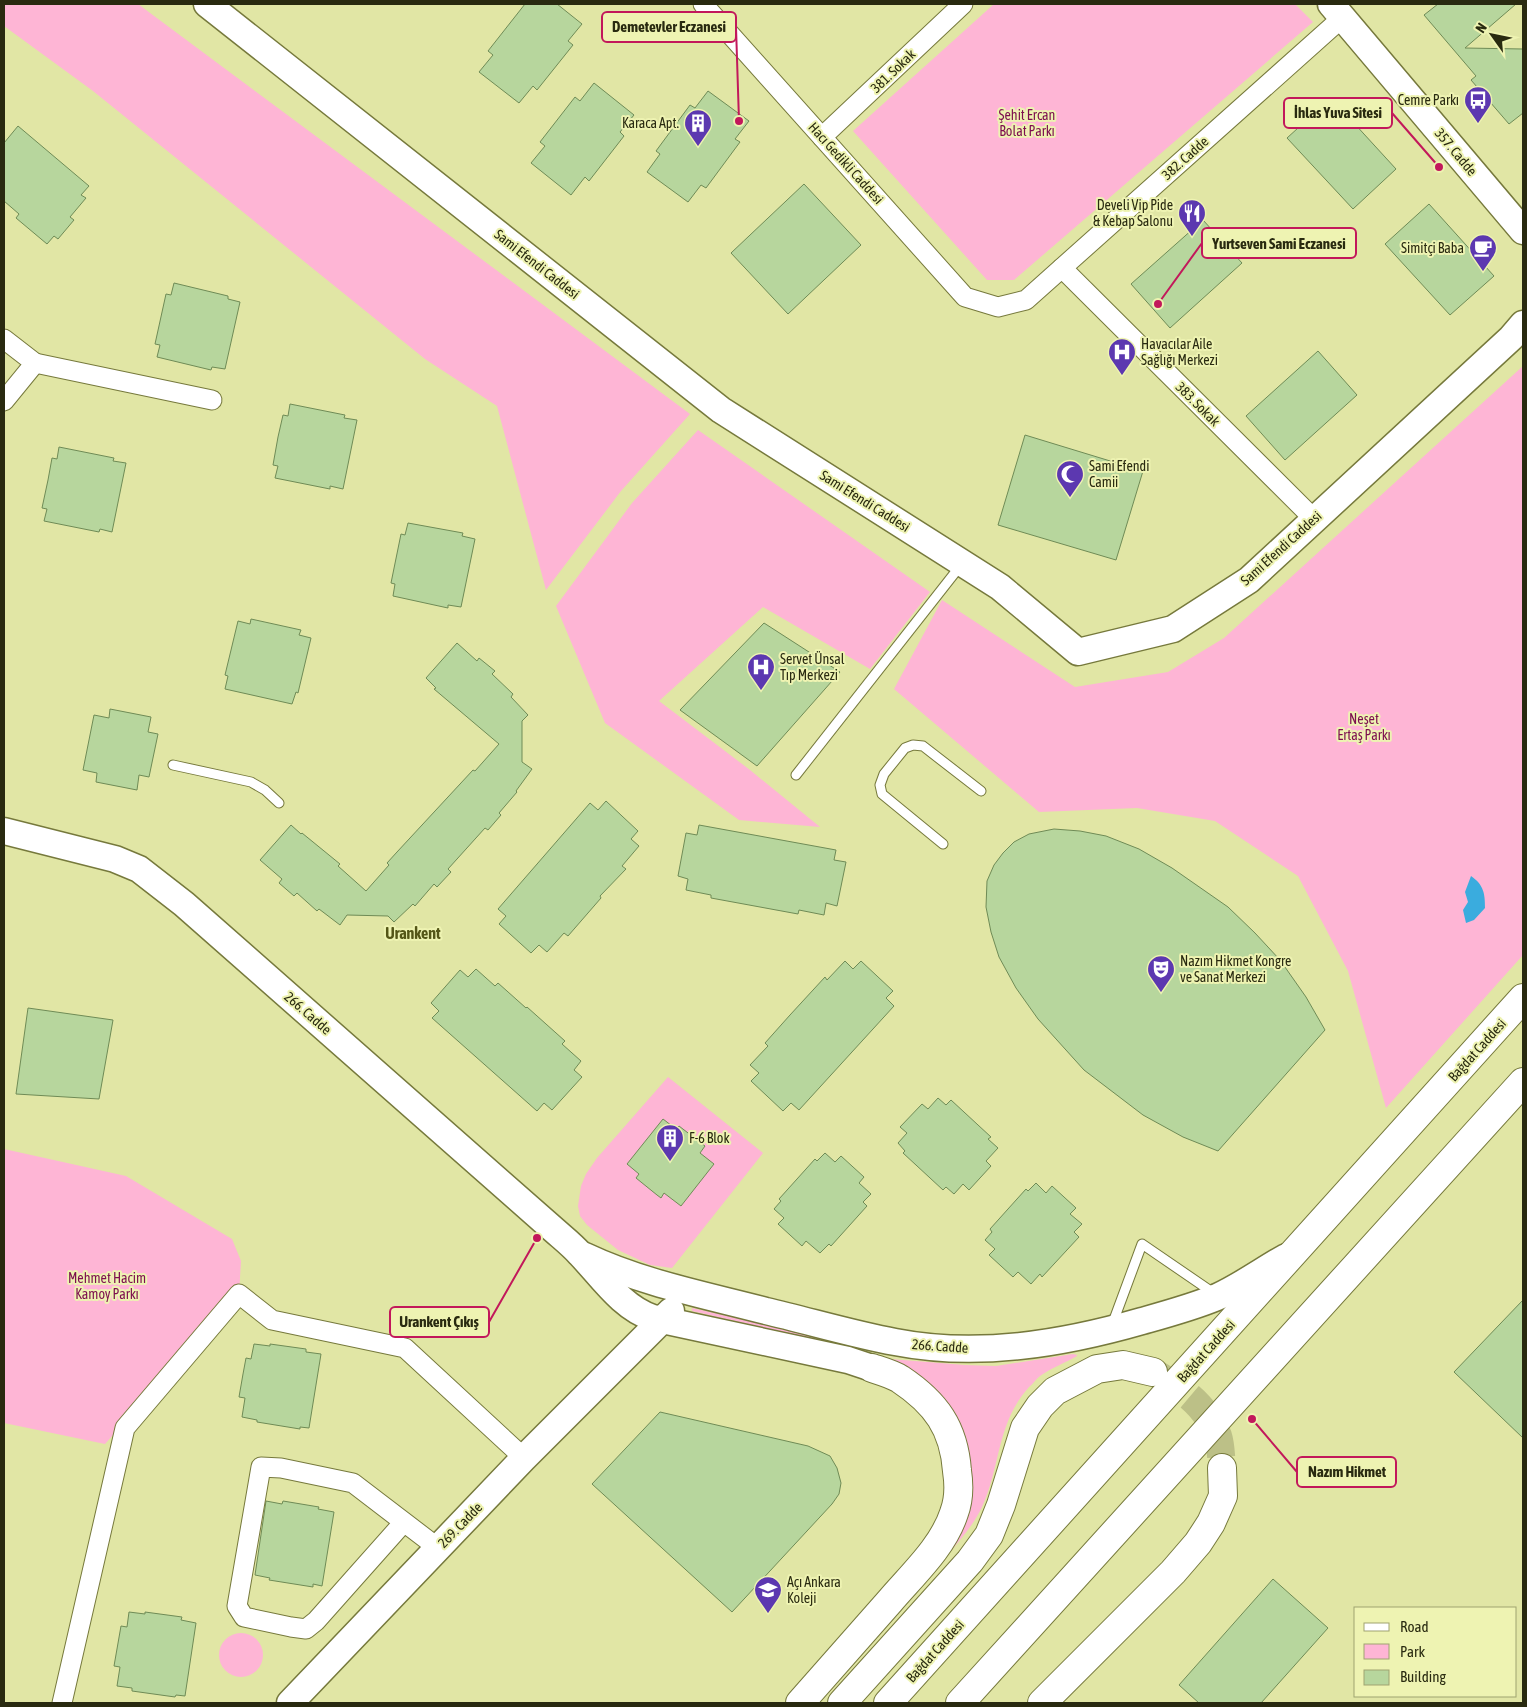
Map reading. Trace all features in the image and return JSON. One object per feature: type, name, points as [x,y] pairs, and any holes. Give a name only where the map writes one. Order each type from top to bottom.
[{"type":"main road","name":"Sami Efendi Caddesi","points":[[207,4],[721,410],[1000,587],[1078,652],[1173,630],[1248,580],[1511,338],[1523,324]]},
{"type":"main road","name":"357. Cadde","points":[[1343,8],[1523,231]]},
{"type":"main road","name":"266. Cadde","points":[[4,831],[115,859],[139,869],[184,904],[579,1253],[603,1280],[636,1310],[662,1320],[848,1360],[872,1368]]},
{"type":"main road","name":"Bağdat Caddesi","points":[[888,1703],[1523,998]]},
{"type":"main road","points":[[960,1703],[1523,1082]]},
{"type":"main road","name":"266. Cadde","points":[[579,1253],[600,1263],[660,1283],[895,1342],[937,1348],[988,1349],[1041,1344],[1110,1330],[1183,1310],[1219,1296],[1295,1252]]},
{"type":"main road","points":[[632,1349],[640,1291],[660,1283],[675,1295],[675,1303],[672,1310],[662,1320]]},
{"type":"main road","name":"269. Cadde","points":[[290,1703],[524,1458],[662,1320]]},
{"type":"main road","points":[[842,1703],[970,1561],[988,1535],[1001,1505],[1025,1428],[1040,1406],[1054,1391],[1097,1369],[1123,1365],[1153,1372]]},
{"type":"main road","points":[[800,1703],[927,1559],[946,1531],[955,1512],[958,1485],[956,1453],[951,1435],[939,1415],[921,1396],[898,1378],[872,1368]]},
{"type":"main road","points":[[1042,1703],[1173,1572],[1198,1543],[1210,1524],[1222,1496],[1222,1468]]},
{"type":"street","name":"Hacı Gedikli Caddesi","points":[[703,4],[966,297],[998,307]]},
{"type":"street","name":"381. Sokak","points":[[822,137],[962,4]]},
{"type":"street","name":"382. Cadde","points":[[998,307],[1026,300],[1343,8]]},
{"type":"street","name":"383. Sokak","points":[[1062,268],[1314,519]]},
{"type":"street","points":[[4,339],[35,363],[212,400]]},
{"type":"street","points":[[4,401],[35,363]]},
{"type":"street","points":[[62,1703],[125,1428],[239,1294],[272,1320],[405,1348],[524,1458]]},
{"type":"street","points":[[404,1522],[316,1621],[306,1629],[244,1617],[237,1606],[261,1467],[281,1468],[353,1483],[404,1522],[438,1548]]},
{"type":"lane","points":[[796,775],[963,563]]},
{"type":"lane","points":[[943,844],[882,794],[880,785],[884,774],[905,748],[918,745],[923,746],[981,791]]},
{"type":"lane","points":[[173,765],[251,782],[265,790],[279,803]]},
{"type":"lane","points":[[1110,1330],[1142,1244],[1219,1296]]},
{"type":"green space","points":[[4,4],[138,4],[690,414],[621,491],[546,590],[497,406],[425,359],[93,91],[4,26]]},
{"type":"green space","name":"Şehit Ercan Bolat Parkı","points":[[994,4],[1295,4],[1313,22],[1014,280],[987,280],[853,131]]},
{"type":"green space","name":"Neşet Ertaş Parkı","points":[[1523,366],[1523,955],[1386,1108],[1348,971],[1298,876],[1215,821],[1137,808],[1039,812],[894,689],[942,600],[1075,687],[1168,672],[1224,638]]},
{"type":"green space","points":[[698,430],[930,592],[870,669],[763,607],[659,701],[750,770],[820,827],[739,820],[605,723],[556,606],[632,503]]},
{"type":"green space","points":[[668,1077],[763,1153],[672,1268],[650,1265],[618,1250],[587,1225],[580,1216],[578,1206],[581,1186],[586,1174],[597,1158]]},
{"type":"green space","name":"Mehmet Hacim Kamoy Parkı","points":[[4,1149],[126,1176],[232,1239],[241,1261],[239,1294],[105,1444],[4,1423]]},
{"type":"green space","points":[[692,1308],[856,1345],[856,1349],[692,1311]]},
{"type":"green space","points":[[1073,1354],[1077,1356],[1039,1377],[1018,1401],[1005,1430],[993,1476],[982,1507],[970,1527],[946,1557],[967,1501],[915,1375],[890,1359],[996,1366]]},
{"type":"green space","points":[[241,1633],[253,1637],[259,1643],[263,1655],[259,1667],[253,1673],[241,1677],[229,1673],[223,1667],[219,1655],[223,1643],[229,1637]]},
{"type":"water","points":[[1471,876],[1479,883],[1483,890],[1485,908],[1474,920],[1466,923],[1463,910],[1468,902],[1465,892]]},
{"type":"building","points":[[525,4],[557,4],[582,24],[568,41],[573,45],[537,90],[533,86],[519,103],[479,72],[493,55],[488,51]]},
{"type":"building","points":[[1438,4],[1516,4],[1465,48],[1523,49],[1523,113],[1509,124],[1471,80],[1476,76],[1424,15]]},
{"type":"building","points":[[594,83],[634,115],[620,132],[624,136],[589,181],[585,177],[571,195],[531,163],[545,146],[540,142],[575,97],[580,101]]},
{"type":"building","name":"Karaca Apt.","points":[[708,91],[749,121],[735,139],[740,142],[706,188],[701,185],[688,202],[647,172],[660,154],[656,151],[690,105],[695,108]]},
{"type":"building","points":[[1331,98],[1396,169],[1353,209],[1287,138]]},
{"type":"building","points":[[18,126],[89,186],[81,195],[86,198],[70,217],[74,220],[58,239],[54,236],[47,244],[16,218],[19,214],[4,201],[4,143]]},
{"type":"building","points":[[804,184],[861,245],[788,314],[731,253]]},
{"type":"building","points":[[1429,204],[1494,276],[1450,315],[1385,244]]},
{"type":"building","points":[[1203,220],[1242,263],[1170,328],[1131,284]]},
{"type":"building","points":[[174,283],[228,296],[228,299],[240,302],[225,369],[212,367],[211,370],[157,357],[160,345],[155,344],[166,294],[171,295]]},
{"type":"building","points":[[1318,351],[1357,395],[1285,460],[1246,416]]},
{"type":"building","points":[[290,404],[345,415],[344,418],[357,420],[343,489],[330,486],[330,489],[275,478],[278,466],[273,465],[278,437],[283,415],[288,416]]},
{"type":"building","name":"Sami Efendi Camii","points":[[1025,435],[1143,471],[1116,560],[998,525]]},
{"type":"building","points":[[59,447],[114,458],[113,461],[126,463],[112,532],[100,529],[99,532],[44,521],[47,509],[42,508],[52,458],[57,459]]},
{"type":"building","points":[[408,523],[463,533],[462,536],[475,539],[461,607],[448,605],[448,608],[393,596],[395,584],[391,583],[401,534],[405,535]]},
{"type":"building","points":[[251,619],[301,630],[299,635],[311,638],[298,693],[296,692],[292,704],[225,689],[228,676],[225,675],[238,621],[250,624]]},
{"type":"building","name":"Servet Ünsal Tıp Merkezi","points":[[764,623],[840,672],[757,766],[680,710]]},
{"type":"building","points":[[457,643],[477,661],[479,658],[495,671],[492,674],[513,694],[511,697],[528,715],[522,721],[522,762],[532,769],[517,792],[499,813],[501,815],[488,830],[485,828],[448,869],[451,872],[437,887],[434,884],[415,906],[413,904],[394,922],[388,916],[347,915],[340,925],[319,909],[317,911],[297,893],[294,896],[279,883],[282,879],[260,860],[291,825],[340,864],[338,866],[366,891],[389,865],[387,863],[473,770],[475,771],[499,744],[434,689],[436,688],[426,678]]},
{"type":"building","points":[[110,709],[151,717],[148,732],[158,734],[149,777],[139,775],[137,790],[96,782],[97,773],[83,770],[94,715],[109,718]]},
{"type":"building","points":[[606,801],[638,831],[631,839],[639,846],[622,866],[626,869],[600,896],[601,898],[568,936],[564,933],[547,952],[539,945],[531,953],[499,924],[506,916],[498,909],[590,803],[598,810]]},
{"type":"building","points":[[699,825],[836,850],[834,860],[846,862],[837,906],[826,903],[824,915],[799,910],[798,914],[711,898],[711,895],[686,890],[688,879],[678,876],[686,833],[697,835]]},
{"type":"building","name":"Nazım Hikmet Kongre ve Sanat Merkezi","points":[[1054,829],[1106,836],[1139,849],[1172,868],[1228,907],[1280,960],[1306,997],[1325,1030],[1218,1151],[1183,1137],[1143,1115],[1084,1070],[1038,1019],[1016,988],[999,957],[986,907],[987,881],[994,865],[1014,842],[1029,834]]},
{"type":"building","points":[[845,961],[853,969],[861,961],[893,991],[886,998],[894,1006],[799,1110],[791,1103],[783,1111],[751,1081],[759,1073],[750,1065],[768,1046],[765,1043],[790,1015],[825,977],[827,980]]},
{"type":"building","points":[[476,969],[495,986],[498,983],[527,1007],[565,1041],[562,1044],[581,1061],[574,1070],[582,1077],[552,1110],[544,1103],[537,1111],[432,1018],[439,1011],[431,1003],[460,970],[468,977]]},
{"type":"building","points":[[28,1008],[113,1020],[99,1099],[16,1094]]},
{"type":"building","points":[[938,1098],[946,1105],[951,1100],[991,1137],[988,1139],[998,1148],[986,1161],[991,1166],[969,1190],[963,1184],[954,1194],[946,1187],[943,1190],[903,1153],[905,1151],[898,1143],[907,1133],[900,1127],[922,1104],[928,1109]]},
{"type":"building","name":"F-6 Blok","points":[[663,1119],[676,1129],[679,1126],[705,1146],[700,1153],[714,1164],[681,1206],[664,1193],[661,1198],[657,1195],[636,1178],[639,1174],[627,1164]]},
{"type":"building","points":[[825,1153],[835,1162],[841,1156],[864,1177],[859,1183],[871,1194],[863,1202],[867,1206],[831,1246],[829,1244],[820,1253],[806,1241],[802,1246],[778,1224],[784,1218],[774,1209],[781,1201],[779,1199],[815,1159],[817,1161]]},
{"type":"building","points":[[1036,1183],[1046,1193],[1052,1186],[1076,1208],[1070,1214],[1082,1224],[1074,1232],[1079,1237],[1042,1277],[1040,1274],[1031,1284],[1018,1272],[1013,1277],[989,1255],[995,1249],[985,1240],[992,1232],[990,1229],[1026,1189],[1028,1191]]},
{"type":"building","points":[[1523,1300],[1523,1438],[1454,1372]]},
{"type":"building","points":[[254,1344],[270,1346],[270,1344],[306,1349],[306,1352],[321,1354],[309,1428],[300,1427],[300,1429],[257,1422],[257,1420],[242,1417],[245,1398],[239,1397],[246,1358],[251,1359]]},
{"type":"building","points":[[660,1412],[808,1446],[830,1456],[837,1468],[841,1483],[839,1494],[832,1504],[732,1612],[592,1484]]},
{"type":"building","points":[[266,1501],[282,1504],[283,1501],[319,1507],[318,1509],[334,1512],[322,1586],[313,1584],[313,1587],[269,1580],[270,1578],[255,1575]]},
{"type":"building","points":[[1273,1579],[1328,1628],[1261,1703],[1199,1703],[1179,1685]]},
{"type":"building","points":[[129,1612],[145,1614],[145,1612],[182,1617],[181,1620],[196,1623],[185,1696],[176,1695],[175,1697],[132,1691],[132,1688],[117,1686],[120,1667],[114,1666],[121,1626],[127,1627]]},
{"type":"tunnel","points":[[1155,1373],[1184,1392],[1200,1406],[1218,1436],[1222,1468]]},
{"type":"place","name":"Demetevler Eczanesi","points":[[739,121]]},
{"type":"place","name":"Cemre Parkı","points":[[1478,124]]},
{"type":"place","name":"Karaca Apt.","points":[[698,147]]},
{"type":"place","name":"İhlas Yuva Sitesi","points":[[1439,167]]},
{"type":"place","name":"Develi Vip Pide & Kebap Salonu","points":[[1192,237]]},
{"type":"place","name":"Simitçi Baba","points":[[1483,272]]},
{"type":"place","name":"Yurtseven Sami Eczanesi","points":[[1158,304]]},
{"type":"place","name":"Havacılar Aile Sağlığı Merkezi","points":[[1122,376]]},
{"type":"place","name":"Sami Efendi Camii","points":[[1070,498]]},
{"type":"place","name":"Servet Ünsal Tıp Merkezi","points":[[761,691]]},
{"type":"place","name":"Nazım Hikmet Kongre ve Sanat Merkezi","points":[[1161,993]]},
{"type":"place","name":"F-6 Blok","points":[[670,1162]]},
{"type":"place","name":"Urankent Çıkış","points":[[537,1238]]},
{"type":"place","name":"Nazım Hikmet","points":[[1252,1419]]},
{"type":"place","name":"Açı Ankara Koleji","points":[[768,1614]]},
{"type":"district","name":"Urankent","points":[[413,933]]}]
